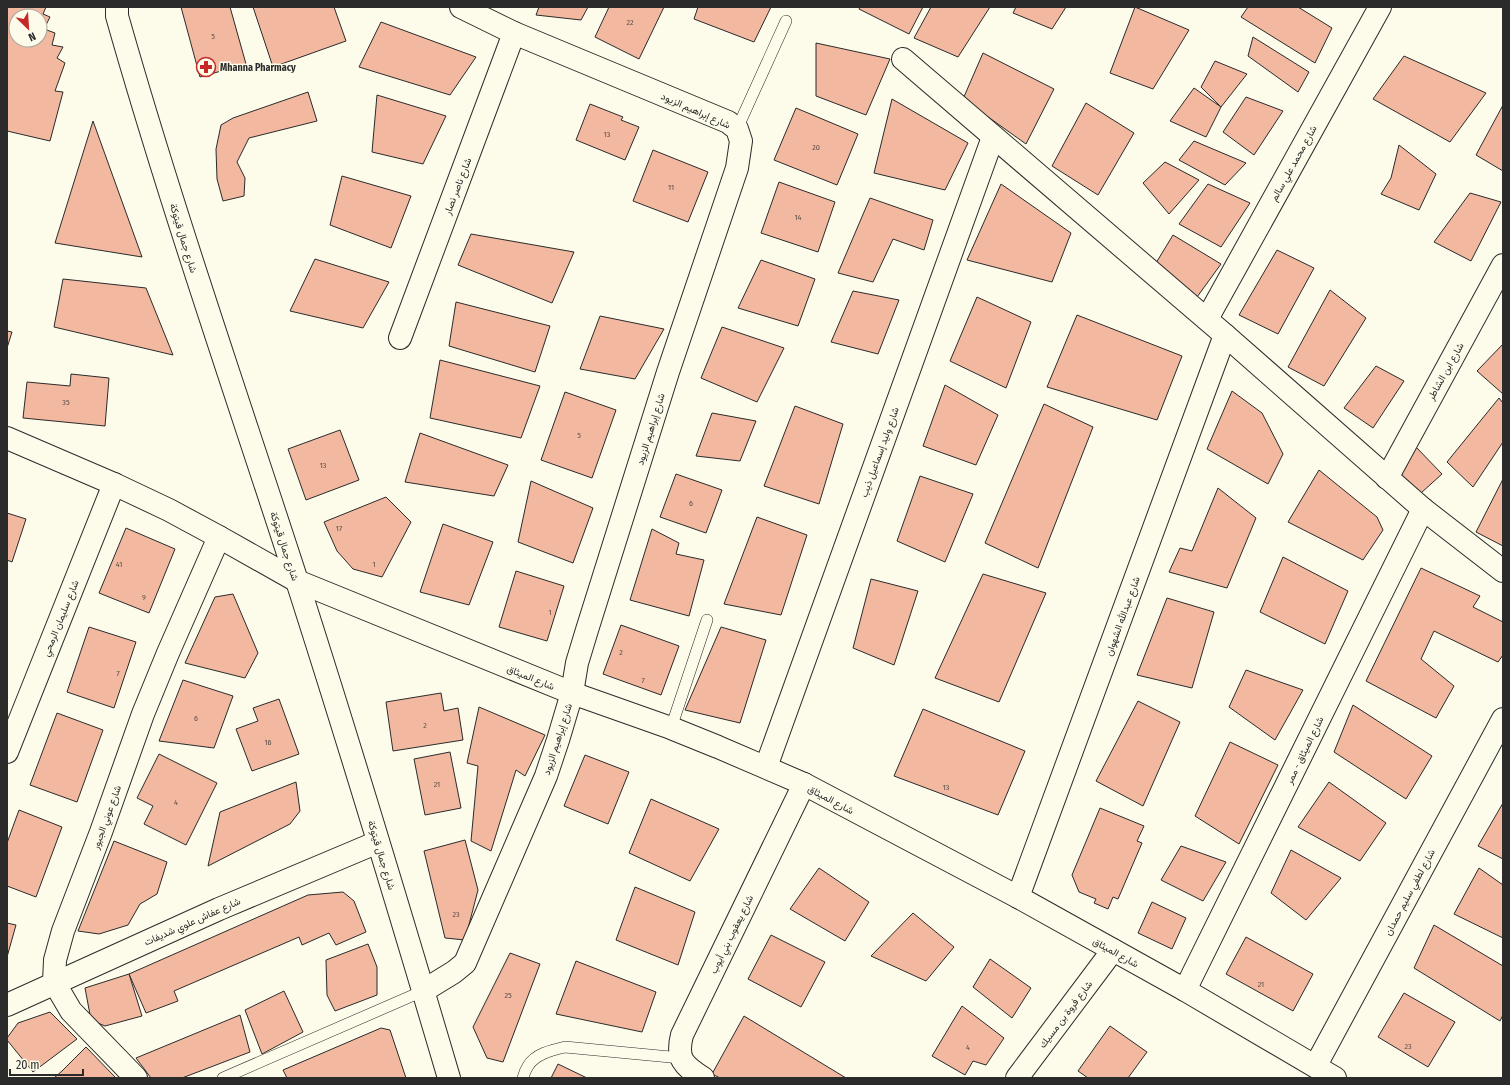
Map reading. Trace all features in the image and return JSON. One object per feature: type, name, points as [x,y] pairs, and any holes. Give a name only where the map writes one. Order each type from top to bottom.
[{"type":"street","name":"شارع إبراهيم الزيود","points":[[423,991],[454,972],[464,962],[546,776],[572,693],[577,663],[587,630],[668,372],[737,168],[740,154],[740,141],[737,129],[728,122],[514,33],[462,7]]},
{"type":"street","name":"شارع محمد علي سالم","points":[[1207,319],[1380,7]]},
{"type":"street","name":"شارع جمال قيتوكة","points":[[115,10],[141,99],[202,294],[297,581],[449,1078]]},
{"type":"street","name":"شارع ناصر نصار","points":[[400,338],[514,33]]},
{"type":"street","points":[[903,59],[1225,334],[1423,509],[1503,571]]},
{"type":"street","name":"شارع وليد إسماعيل ذيب","points":[[766,767],[993,136]]},
{"type":"street","name":"شارع ابن الشاطر","points":[[1387,478],[1503,265]]},
{"type":"street","name":"شارع عبدالله الشهوان","points":[[1018,897],[1225,334]]},
{"type":"street","points":[[7,438],[114,484],[169,510],[297,581]]},
{"type":"street","name":"شارع سليمان الرمحي","points":[[7,752],[114,484]]},
{"type":"street","name":"شارع الميثاق - ممر","points":[[1185,990],[1423,509]]},
{"type":"street","name":"شارع عوني الجبور","points":[[54,982],[55,960],[63,931],[101,832],[143,714],[219,537]]},
{"type":"street","name":"شارع الميثاق","points":[[297,581],[572,693],[671,728],[804,784],[1018,897],[1185,990],[1316,1065],[1335,1078]]},
{"type":"street","name":"شارع لطفي سليم حمدان","points":[[1316,1065],[1503,719]]},
{"type":"street","name":"شارع يعقوب بني أيوب","points":[[681,1058],[678,1049],[682,1035],[804,784]]},
{"type":"street","name":"شارع عفاش علوي شديفات","points":[[7,1005],[54,982],[219,909],[378,842]]},
{"type":"street","name":"شارع فروة بن مسيك","points":[[1017,1078],[1113,950]]},
{"type":"street","points":[[54,982],[71,1011],[136,1078]]},
{"type":"street","points":[[681,1058],[687,1068],[703,1078]]},
{"type":"lane","points":[[737,129],[786,21]]},
{"type":"lane","points":[[671,728],[707,620]]},
{"type":"lane","points":[[223,1078],[423,991]]},
{"type":"lane","points":[[523,1078],[528,1065],[538,1056],[551,1050],[565,1047],[681,1058]]},
{"type":"building","points":[[7,7],[46,7],[8,8],[8,48],[48,48],[48,30],[55,33],[52,45],[63,47],[57,58],[65,63],[55,91],[63,92],[50,141],[7,131]]},
{"type":"building","points":[[181,7],[230,7],[246,64],[200,77]]},
{"type":"building","points":[[253,7],[334,7],[346,41],[273,67]]},
{"type":"building","points":[[539,7],[588,7],[581,20],[536,15]]},
{"type":"building","points":[[609,7],[664,7],[639,59],[595,37]]},
{"type":"building","points":[[698,7],[771,7],[754,42],[694,19]]},
{"type":"building","points":[[860,7],[923,7],[909,34],[859,9]]},
{"type":"building","points":[[931,7],[990,7],[958,57],[914,38]]},
{"type":"building","points":[[1016,7],[1066,7],[1052,29],[1013,13]]},
{"type":"building","points":[[1135,7],[1189,30],[1153,89],[1110,73]]},
{"type":"building","points":[[1248,7],[1298,7],[1332,28],[1315,63],[1241,17]]},
{"type":"building","points":[[381,22],[476,57],[450,95],[359,67]]},
{"type":"building","points":[[1253,37],[1309,72],[1298,92],[1248,56]]},
{"type":"building","points":[[816,43],[890,59],[866,115],[816,96]]},
{"type":"building","points":[[983,53],[1054,89],[1026,144],[963,99]]},
{"type":"building","points":[[1404,56],[1486,93],[1450,142],[1373,99]]},
{"type":"building","points":[[1215,61],[1247,74],[1221,107],[1201,87]]},
{"type":"building","points":[[1194,88],[1221,107],[1206,137],[1170,121]]},
{"type":"building","points":[[308,92],[317,121],[249,138],[237,162],[245,178],[244,196],[223,201],[217,179],[216,149],[221,125],[233,118]]},
{"type":"building","points":[[377,95],[446,116],[423,164],[372,152]]},
{"type":"building","points":[[1246,97],[1283,111],[1254,155],[1223,132]]},
{"type":"building","points":[[892,99],[968,143],[945,190],[874,173]]},
{"type":"building","points":[[1086,103],[1134,133],[1098,195],[1052,166]]},
{"type":"building","points":[[590,104],[623,117],[621,120],[639,127],[625,160],[576,140]]},
{"type":"building","points":[[1503,105],[1503,171],[1476,155]]},
{"type":"building","points":[[796,108],[858,134],[837,185],[774,160]]},
{"type":"building","points":[[93,121],[142,257],[55,243]]},
{"type":"building","points":[[1194,141],[1246,163],[1225,185],[1179,160]]},
{"type":"building","points":[[1399,145],[1436,174],[1419,210],[1381,194],[1391,178]]},
{"type":"building","points":[[653,150],[708,172],[688,222],[633,201]]},
{"type":"building","points":[[1165,162],[1199,180],[1169,214],[1143,183]]},
{"type":"building","points":[[342,176],[411,196],[391,248],[330,225]]},
{"type":"building","points":[[779,182],[835,202],[818,252],[761,233]]},
{"type":"building","points":[[1001,184],[1071,233],[1052,282],[967,260]]},
{"type":"building","points":[[1208,184],[1250,203],[1221,247],[1179,224]]},
{"type":"building","points":[[1470,193],[1501,202],[1471,261],[1434,242]]},
{"type":"building","points":[[870,198],[933,220],[924,250],[893,239],[873,282],[838,273]]},
{"type":"building","points":[[471,234],[574,252],[552,303],[458,265]]},
{"type":"building","points":[[1173,235],[1221,264],[1197,297],[1153,268]]},
{"type":"building","points":[[1277,250],[1314,268],[1278,334],[1239,315]]},
{"type":"building","points":[[315,259],[389,282],[363,328],[290,311]]},
{"type":"building","points":[[761,260],[815,279],[798,326],[738,308]]},
{"type":"building","points":[[63,279],[146,288],[173,355],[54,327]]},
{"type":"building","points":[[1330,290],[1366,318],[1324,386],[1288,367]]},
{"type":"building","points":[[853,291],[899,300],[878,354],[831,342]]},
{"type":"building","points":[[977,297],[1031,322],[1006,388],[950,361]]},
{"type":"building","points":[[456,302],[550,326],[535,372],[449,346]]},
{"type":"building","points":[[1077,315],[1182,356],[1157,420],[1047,387]]},
{"type":"building","points":[[600,316],[664,329],[635,379],[580,369]]},
{"type":"building","points":[[722,327],[784,348],[757,402],[701,378]]},
{"type":"building","points":[[7,331],[12,332],[7,348]]},
{"type":"building","points":[[1503,344],[1503,394],[1477,371]]},
{"type":"building","points":[[440,360],[540,386],[521,438],[430,418]]},
{"type":"building","points":[[1376,366],[1404,381],[1373,428],[1344,408]]},
{"type":"building","points":[[71,374],[109,378],[105,426],[23,418],[27,382],[70,386]]},
{"type":"building","points":[[945,385],[998,415],[976,465],[923,446]]},
{"type":"building","points":[[1232,391],[1262,413],[1283,454],[1268,484],[1207,449]]},
{"type":"building","points":[[565,392],[616,410],[592,478],[541,460]]},
{"type":"building","points":[[1499,398],[1503,403],[1503,442],[1473,487],[1447,462]]},
{"type":"building","points":[[1044,404],[1093,427],[1038,568],[985,543]]},
{"type":"building","points":[[795,406],[843,424],[819,504],[764,486]]},
{"type":"building","points":[[712,413],[756,421],[740,461],[696,456]]},
{"type":"building","points":[[340,430],[359,480],[306,500],[288,449]]},
{"type":"building","points":[[420,433],[508,465],[494,496],[405,482]]},
{"type":"building","points":[[1415,446],[1442,474],[1421,493],[1399,480]]},
{"type":"building","points":[[1319,470],[1377,517],[1383,530],[1363,560],[1288,522]]},
{"type":"building","points":[[676,474],[722,490],[706,533],[660,517]]},
{"type":"building","points":[[920,476],[973,494],[945,562],[897,541]]},
{"type":"building","points":[[1503,479],[1503,546],[1476,532]]},
{"type":"building","points":[[531,481],[593,508],[573,563],[518,542]]},
{"type":"building","points":[[1218,488],[1256,518],[1227,588],[1169,572],[1180,548],[1192,551]]},
{"type":"building","points":[[386,497],[411,522],[382,577],[353,569],[337,551],[324,522]]},
{"type":"building","points":[[7,513],[26,519],[12,562],[7,560]]},
{"type":"building","points":[[757,517],[807,535],[781,615],[724,604]]},
{"type":"building","points":[[443,524],[493,542],[469,605],[420,592]]},
{"type":"building","points":[[126,528],[175,549],[149,613],[99,593]]},
{"type":"building","points":[[652,529],[679,543],[676,554],[704,560],[689,616],[630,600]]},
{"type":"building","points":[[1283,557],[1348,591],[1325,644],[1260,612]]},
{"type":"building","points":[[1421,568],[1480,596],[1473,607],[1503,622],[1503,655],[1498,662],[1434,631],[1421,659],[1454,686],[1436,718],[1366,681]]},
{"type":"building","points":[[516,571],[564,586],[547,641],[499,627]]},
{"type":"building","points":[[983,574],[1046,593],[999,702],[935,678]]},
{"type":"building","points":[[871,579],[918,591],[894,665],[853,648]]},
{"type":"building","points":[[233,594],[258,653],[245,678],[185,663],[215,597]]},
{"type":"building","points":[[1167,598],[1214,612],[1192,688],[1137,675]]},
{"type":"building","points":[[621,625],[679,646],[661,695],[603,674]]},
{"type":"building","points":[[89,627],[136,642],[114,708],[67,692]]},
{"type":"building","points":[[721,627],[766,640],[740,723],[685,710]]},
{"type":"building","points":[[1246,670],[1303,690],[1275,740],[1229,707]]},
{"type":"building","points":[[183,680],[233,696],[214,748],[159,741]]},
{"type":"building","points":[[441,693],[444,711],[458,708],[463,740],[393,751],[386,702]]},
{"type":"building","points":[[279,699],[299,754],[252,771],[236,729],[258,721],[253,708]]},
{"type":"building","points":[[1138,701],[1180,722],[1143,806],[1096,781]]},
{"type":"building","points":[[1353,705],[1432,756],[1406,799],[1334,752]]},
{"type":"building","points":[[479,707],[545,735],[525,776],[516,770],[491,851],[471,841],[478,766],[467,763]]},
{"type":"building","points":[[923,709],[1025,751],[998,815],[894,776]]},
{"type":"building","points":[[57,713],[103,730],[77,802],[30,785]]},
{"type":"building","points":[[1230,742],[1278,765],[1239,844],[1195,816]]},
{"type":"building","points":[[450,752],[461,808],[425,815],[414,759]]},
{"type":"building","points":[[159,754],[217,783],[186,845],[144,824],[153,806],[137,798]]},
{"type":"building","points":[[585,755],[629,772],[608,824],[564,806]]},
{"type":"building","points":[[296,782],[300,811],[290,824],[208,866],[220,812]]},
{"type":"building","points":[[1329,782],[1386,823],[1360,861],[1298,827]]},
{"type":"building","points":[[651,799],[719,829],[690,881],[629,853]]},
{"type":"building","points":[[1503,803],[1503,859],[1478,846]]},
{"type":"building","points":[[1100,808],[1144,826],[1137,841],[1142,843],[1118,899],[1113,897],[1108,909],[1094,903],[1096,899],[1079,892],[1072,875]]},
{"type":"building","points":[[19,810],[62,827],[36,897],[7,886],[7,843]]},
{"type":"building","points":[[465,840],[478,890],[465,940],[445,938],[424,851]]},
{"type":"building","points":[[114,841],[167,862],[157,894],[140,904],[128,925],[99,934],[78,931]]},
{"type":"building","points":[[1181,846],[1226,862],[1203,901],[1161,880]]},
{"type":"building","points":[[1291,850],[1341,878],[1306,920],[1271,893]]},
{"type":"building","points":[[819,868],[869,902],[845,941],[790,909]]},
{"type":"building","points":[[1479,868],[1503,885],[1503,938],[1454,914]]},
{"type":"building","points":[[635,887],[695,912],[678,965],[616,940]]},
{"type":"building","points":[[343,892],[354,901],[366,932],[336,945],[329,933],[302,945],[299,937],[174,991],[178,1001],[146,1013],[129,974],[308,895]]},
{"type":"building","points":[[1152,902],[1186,918],[1172,949],[1138,933]]},
{"type":"building","points":[[913,913],[954,947],[926,981],[871,956]]},
{"type":"building","points":[[7,923],[16,925],[7,957]]},
{"type":"building","points":[[1434,925],[1503,966],[1503,1015],[1500,1021],[1414,968]]},
{"type":"building","points":[[771,935],[825,962],[801,1007],[748,979]]},
{"type":"building","points":[[1246,937],[1313,974],[1293,1011],[1226,974]]},
{"type":"building","points":[[368,944],[377,967],[377,995],[335,1011],[327,995],[326,960]]},
{"type":"building","points":[[510,953],[540,964],[503,1062],[487,1058],[473,1027]]},
{"type":"building","points":[[990,959],[1031,988],[1012,1018],[973,987]]},
{"type":"building","points":[[576,961],[656,992],[642,1032],[556,1014]]},
{"type":"building","points":[[129,974],[142,1016],[105,1026],[91,1020],[85,988]]},
{"type":"building","points":[[284,991],[303,1032],[262,1054],[245,1010]]},
{"type":"building","points":[[1404,993],[1455,1022],[1428,1067],[1378,1037]]},
{"type":"building","points":[[962,1006],[1004,1038],[986,1065],[973,1061],[965,1075],[932,1056]]},
{"type":"building","points":[[50,1012],[77,1039],[33,1072],[7,1040],[7,1038],[18,1023]]},
{"type":"building","points":[[240,1015],[250,1052],[182,1078],[151,1078],[136,1058]]},
{"type":"building","points":[[744,1016],[846,1078],[720,1078],[712,1074]]},
{"type":"building","points":[[1110,1026],[1147,1052],[1128,1078],[1088,1078],[1078,1071]]},
{"type":"building","points":[[381,1028],[390,1030],[406,1078],[287,1078],[283,1070]]},
{"type":"building","points":[[86,1047],[116,1078],[54,1078],[62,1071]]},
{"type":"building","points":[[558,1064],[587,1078],[551,1078]]},
{"type":"place","name":"Mhanna Pharmacy","points":[[206,67]]}]
